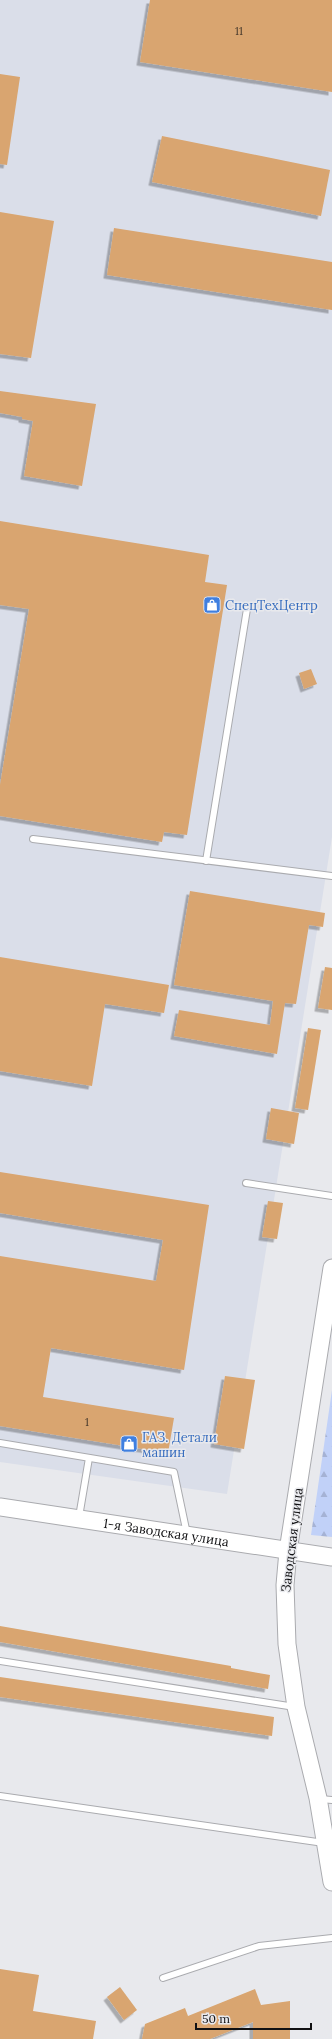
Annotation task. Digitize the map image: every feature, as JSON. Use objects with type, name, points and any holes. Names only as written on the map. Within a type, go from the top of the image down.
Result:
[{"type":"main road","name":"Заводская улица","points":[[332,1268],[288,1550],[285,1585],[287,1644],[296,1707],[325,1799],[325,1843],[332,1882]]},
{"type":"main road","name":"1-я Заводская улица","points":[[0,1507],[332,1557]]},
{"type":"lane","points":[[206,862],[247,609]]},
{"type":"lane","points":[[33,839],[206,862],[332,876]]},
{"type":"lane","points":[[246,1183],[332,1196]]},
{"type":"lane","points":[[0,1444],[174,1472],[187,1535]]},
{"type":"lane","points":[[79,1519],[89,1458]]},
{"type":"lane","points":[[0,1661],[296,1707]]},
{"type":"lane","points":[[0,1796],[325,1843]]},
{"type":"lane","points":[[163,1978],[259,1946],[332,1938]]},
{"type":"shaded area","points":[[0,0],[332,0],[332,837],[227,1494],[0,1462]]},
{"type":"green space","points":[[332,1390],[332,1537],[311,1535]]},
{"type":"building","points":[[150,0],[332,0],[332,92],[140,62]]},
{"type":"building","points":[[0,74],[20,77],[7,165],[0,164]]},
{"type":"building","points":[[162,136],[330,170],[321,216],[152,182]]},
{"type":"building","points":[[0,212],[54,221],[31,358],[0,354]]},
{"type":"building","points":[[114,228],[332,262],[332,310],[107,275]]},
{"type":"building","points":[[0,391],[96,404],[82,486],[24,476],[33,421],[22,419],[22,417],[0,413]]},
{"type":"building","points":[[0,521],[209,555],[205,582],[227,585],[187,835],[164,832],[162,842],[0,816],[0,785],[29,609],[0,605]]},
{"type":"building","points":[[311,669],[317,684],[304,689],[299,673]]},
{"type":"building","points":[[190,891],[325,913],[323,927],[309,925],[296,1004],[285,1003],[277,1054],[174,1036],[179,1010],[270,1025],[273,1001],[174,985]]},
{"type":"building","points":[[0,957],[169,985],[164,1013],[105,1004],[92,1086],[0,1071]]},
{"type":"building","points":[[325,967],[332,968],[332,1010],[318,1008]]},
{"type":"building","points":[[308,1028],[321,1030],[308,1110],[295,1108]]},
{"type":"building","points":[[271,1108],[299,1113],[294,1144],[266,1139]]},
{"type":"building","points":[[0,1172],[209,1205],[184,1370],[51,1348],[43,1397],[174,1418],[168,1453],[0,1426],[0,1256],[156,1281],[163,1240],[0,1213]]},
{"type":"building","points":[[268,1201],[283,1203],[277,1239],[262,1237]]},
{"type":"building","points":[[225,1376],[255,1380],[244,1449],[214,1444]]},
{"type":"building","points":[[0,1626],[231,1666],[231,1668],[270,1675],[268,1689],[0,1642]]},
{"type":"building","points":[[0,1677],[274,1717],[272,1736],[0,1697]]},
{"type":"building","points":[[0,1969],[39,1975],[33,2011],[96,2021],[93,2039],[0,2039]]},
{"type":"building","points":[[120,1987],[137,2010],[124,2020],[107,1997]]},
{"type":"building","points":[[255,1989],[261,2005],[290,2001],[290,2039],[253,2039],[253,2022],[210,2039],[142,2039],[145,2024],[185,2008],[188,2016]]},
{"type":"place","name":"СпецТехЦентр","points":[[212,605]]},
{"type":"place","name":"ГАЗ. Детали машин","points":[[129,1444]]}]
